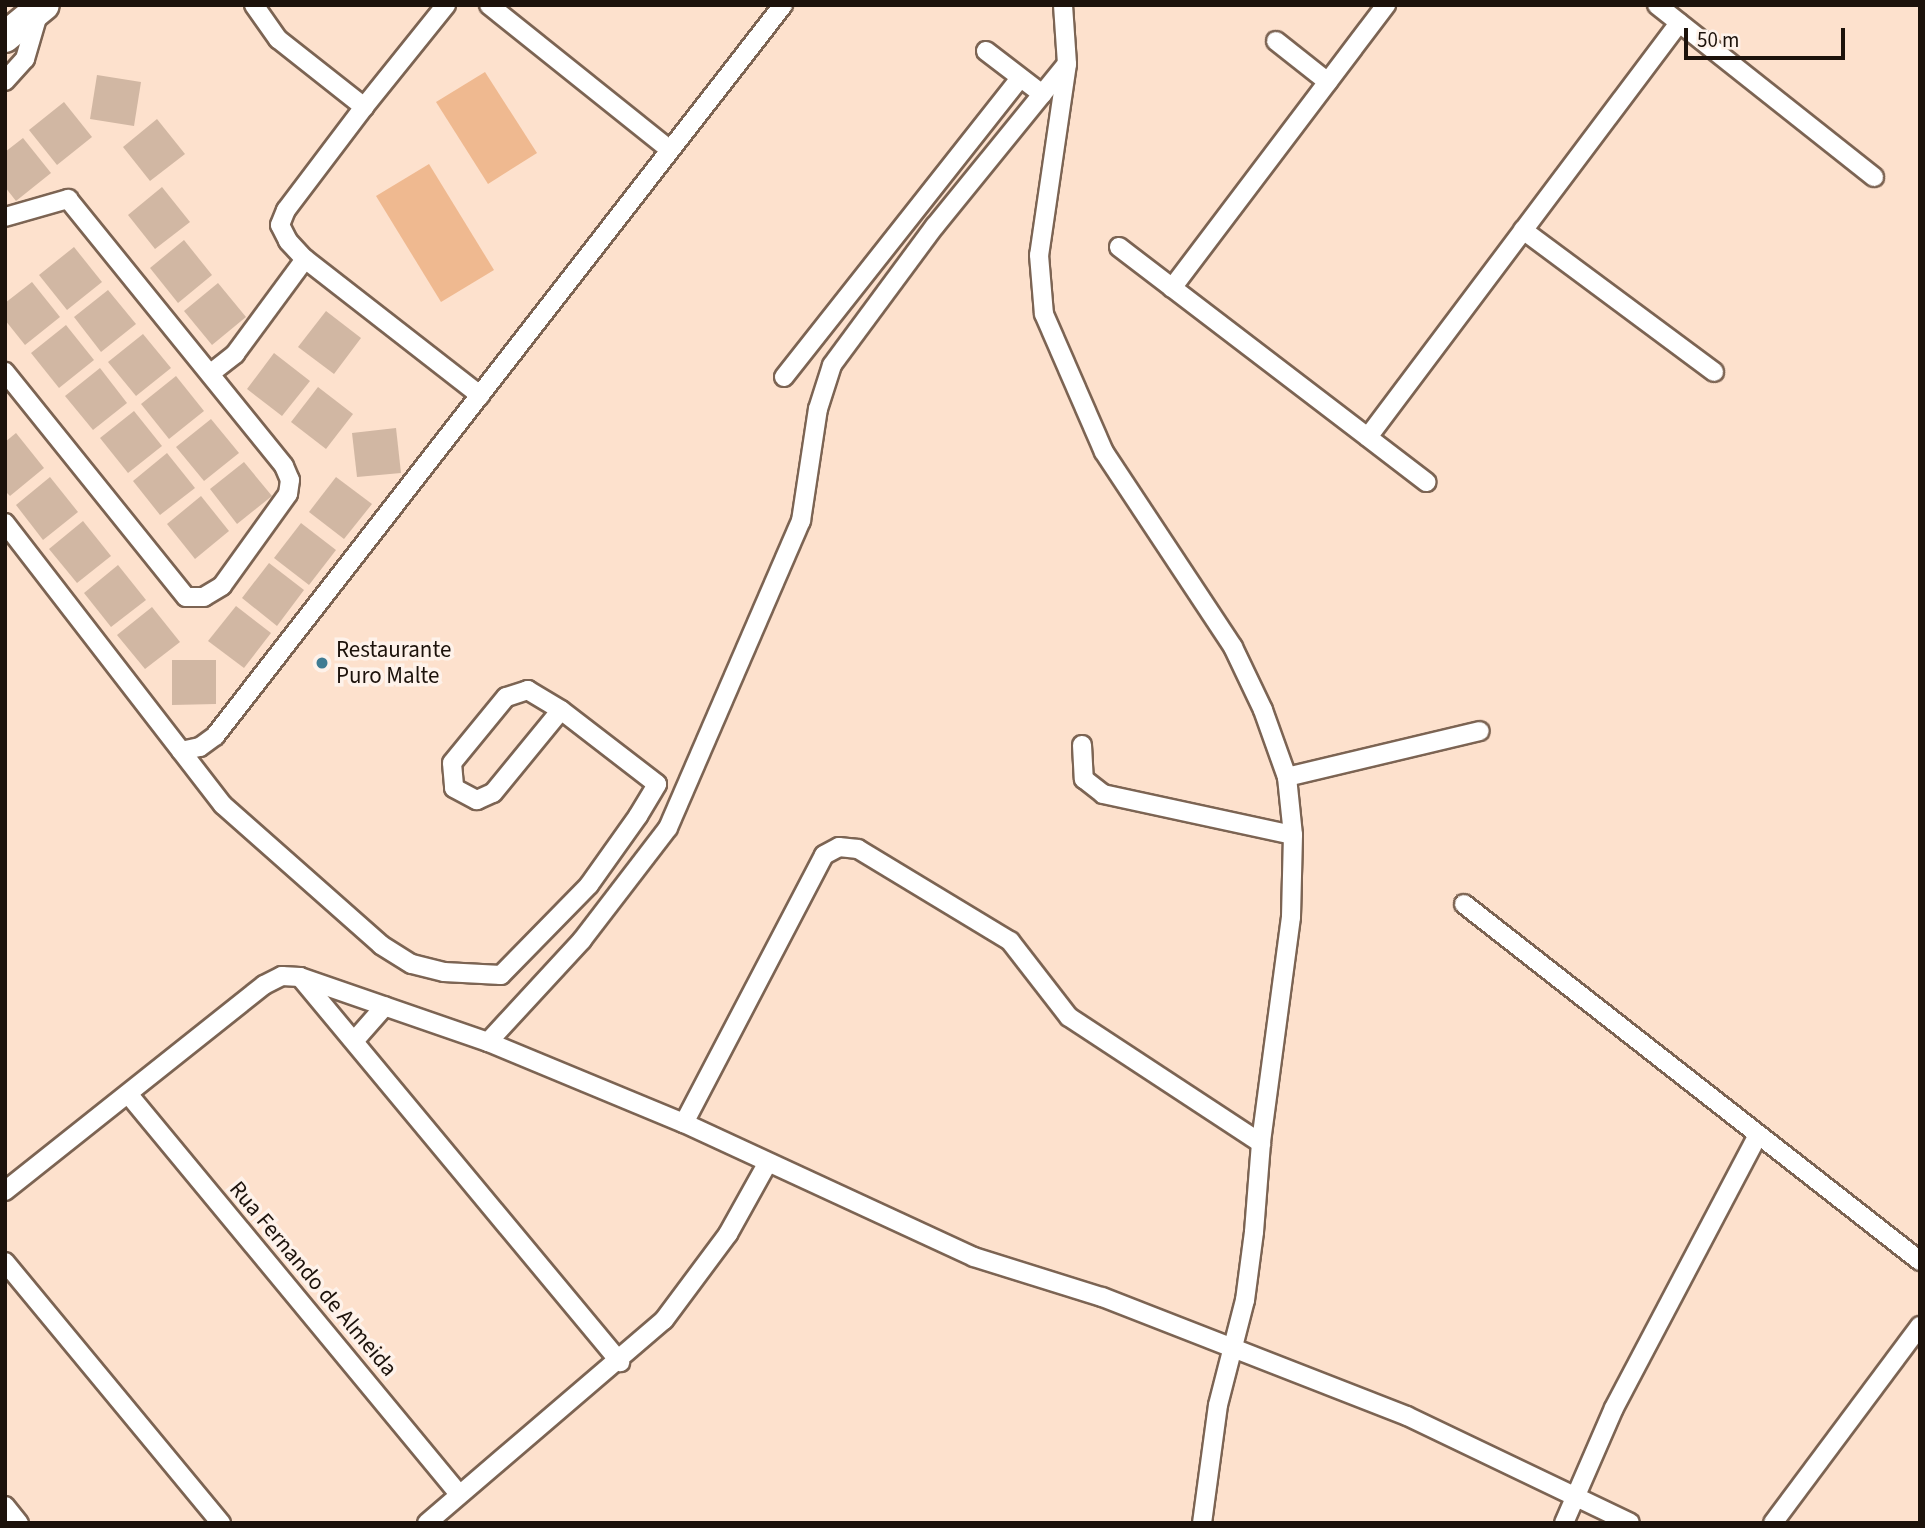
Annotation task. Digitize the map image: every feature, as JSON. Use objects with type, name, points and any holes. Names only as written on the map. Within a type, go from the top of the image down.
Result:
[{"type":"highway","points":[[5,37],[41,7]]},
{"type":"street","points":[[446,5],[363,107],[283,217],[281,225],[288,241],[305,259],[480,395]]},
{"type":"street","points":[[489,5],[508,10],[669,149]]},
{"type":"street","points":[[181,751],[200,747],[215,736],[783,5]]},
{"type":"street","points":[[1063,5],[1067,64],[1039,255],[1044,314],[1104,452],[1233,648],[1263,710],[1287,777],[1293,835],[1291,918],[1261,1143],[1245,1300],[1230,1345],[1206,1471],[1202,1523]]},
{"type":"street","points":[[1172,288],[1386,5]]},
{"type":"street","points":[[1657,5],[1874,177]]},
{"type":"street","points":[[257,6],[278,38],[363,107]]},
{"type":"street","points":[[5,82],[33,43],[41,7]]},
{"type":"street","points":[[1368,437],[1679,23]]},
{"type":"street","points":[[1276,41],[1328,82]]},
{"type":"street","points":[[986,51],[1042,94]]},
{"type":"street","points":[[488,1042],[582,940],[668,828],[801,521],[818,408],[832,365],[935,226],[1067,64]]},
{"type":"street","points":[[784,377],[1020,78]]},
{"type":"street","points":[[5,217],[68,199],[211,373],[290,480],[279,509],[222,586],[204,597],[186,597],[5,372]]},
{"type":"street","points":[[1523,230],[1714,372]]},
{"type":"street","points":[[1119,247],[1426,482]]},
{"type":"street","points":[[211,373],[235,354],[305,259]]},
{"type":"street","points":[[5,523],[223,805],[381,945],[412,964],[457,973],[501,975],[604,867],[657,784],[561,710],[528,690],[506,697],[452,763],[454,788],[477,800],[493,793],[561,710]]},
{"type":"street","points":[[1287,777],[1480,731]]},
{"type":"street","points":[[1082,745],[1084,779],[1103,794],[1293,835]]},
{"type":"street","points":[[684,1123],[824,855],[839,847],[858,849],[1010,941],[1069,1017],[1261,1143]]},
{"type":"street","points":[[1464,904],[1920,1262]]},
{"type":"street","points":[[5,1191],[264,985],[282,976],[300,977],[488,1042],[684,1123],[767,1164],[974,1257],[1230,1345],[1407,1416],[1630,1523]]},
{"type":"street","points":[[300,977],[620,1362]]},
{"type":"street","points":[[355,1040],[385,1006]]},
{"type":"street","name":"Rua Fernando de Almeida","points":[[129,1095],[459,1494]]},
{"type":"street","points":[[1564,1523],[1614,1408],[1758,1136]]},
{"type":"street","points":[[427,1523],[620,1362],[664,1320],[702,1271],[767,1164]]},
{"type":"street","points":[[5,1262],[221,1523]]},
{"type":"street","points":[[1773,1523],[1920,1326]]},
{"type":"street","points":[[5,1506],[19,1523]]},
{"type":"shaded area","points":[[485,72],[537,153],[488,184],[436,102]]},
{"type":"shaded area","points":[[429,164],[494,270],[441,302],[376,196]]},
{"type":"building","points":[[97,75],[141,82],[134,126],[90,119]]},
{"type":"building","points":[[64,102],[92,137],[57,165],[29,130]]},
{"type":"building","points":[[157,119],[185,154],[150,181],[123,147]]},
{"type":"building","points":[[23,138],[51,173],[16,201],[5,187],[5,152]]},
{"type":"building","points":[[162,187],[190,222],[155,249],[128,215]]},
{"type":"building","points":[[184,240],[212,275],[178,303],[150,268]]},
{"type":"building","points":[[74,247],[102,282],[67,310],[39,275]]},
{"type":"building","points":[[32,282],[60,317],[25,345],[5,320],[5,303]]},
{"type":"building","points":[[218,283],[246,317],[212,345],[184,311]]},
{"type":"building","points":[[108,290],[136,324],[101,352],[74,317]]},
{"type":"building","points":[[326,311],[361,338],[334,374],[298,347]]},
{"type":"building","points":[[66,325],[94,360],[59,388],[31,353]]},
{"type":"building","points":[[143,334],[171,368],[136,396],[108,362]]},
{"type":"building","points":[[274,353],[310,381],[282,416],[247,389]]},
{"type":"building","points":[[100,368],[127,403],[93,430],[65,396]]},
{"type":"building","points":[[176,376],[204,411],[169,439],[141,404]]},
{"type":"building","points":[[318,387],[353,414],[326,449],[291,422]]},
{"type":"building","points":[[134,411],[162,446],[128,473],[100,438]]},
{"type":"building","points":[[211,419],[239,453],[204,481],[176,447]]},
{"type":"building","points":[[396,428],[401,473],[357,477],[352,433]]},
{"type":"building","points":[[16,433],[44,468],[10,496],[5,491],[5,442]]},
{"type":"building","points":[[167,453],[195,488],[160,515],[133,481]]},
{"type":"building","points":[[244,462],[272,496],[237,524],[210,489]]},
{"type":"building","points":[[50,477],[78,512],[43,540],[16,505]]},
{"type":"building","points":[[336,477],[372,504],[344,539],[309,512]]},
{"type":"building","points":[[201,496],[229,531],[195,559],[167,524]]},
{"type":"building","points":[[83,521],[111,556],[77,583],[49,549]]},
{"type":"building","points":[[301,523],[336,550],[309,585],[274,558]]},
{"type":"building","points":[[269,563],[304,590],[277,626],[242,598]]},
{"type":"building","points":[[118,565],[146,600],[111,627],[84,593]]},
{"type":"building","points":[[236,606],[271,633],[244,668],[208,641]]},
{"type":"building","points":[[152,607],[180,642],[145,669],[117,635]]},
{"type":"building","points":[[172,660],[216,660],[216,704],[172,705]]},
{"type":"place","name":"Restaurante Puro Malte","points":[[322,663]]}]
